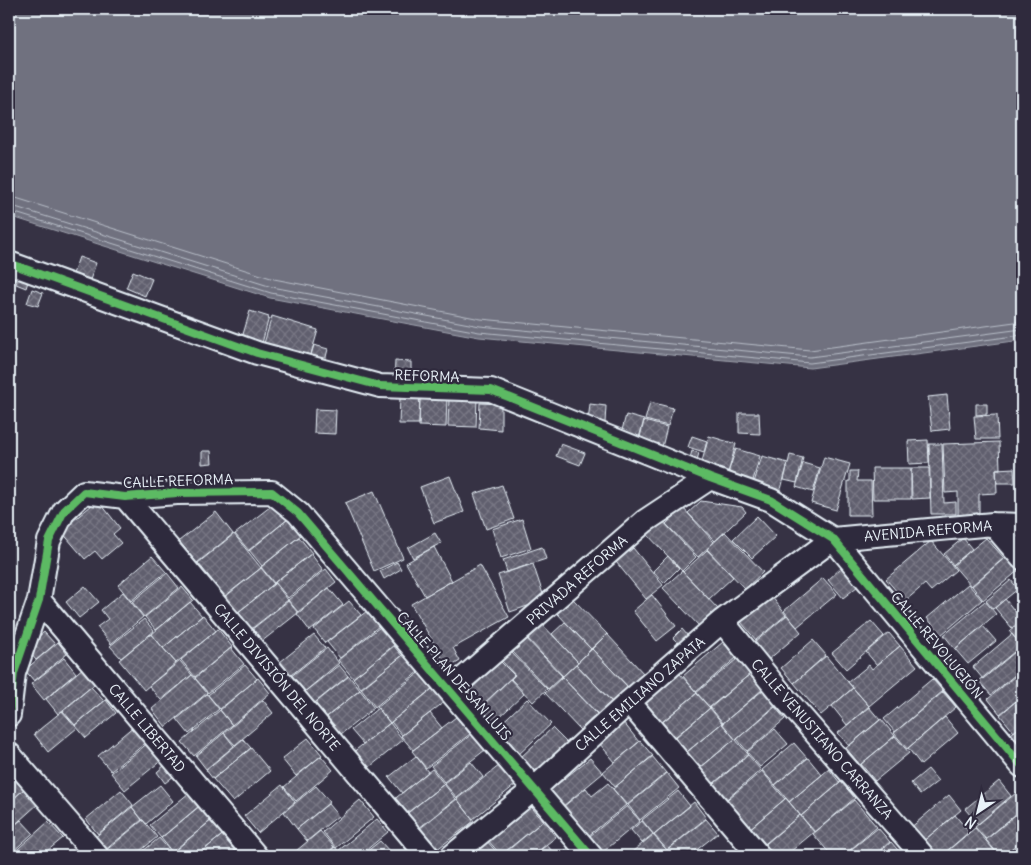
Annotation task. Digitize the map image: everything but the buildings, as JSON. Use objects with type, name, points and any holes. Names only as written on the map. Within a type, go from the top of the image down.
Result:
[{"type":"street","name":"REFORMA","points":[[9,263],[257,354],[380,386],[491,390],[710,478],[771,500],[833,540]]},
{"type":"street","name":"PRIVADA REFORMA","points":[[450,690],[645,521],[710,478]]},
{"type":"street","name":"CALLE REFORMA","points":[[39,600],[49,541],[64,511],[84,492],[125,497],[177,493],[272,492],[298,513]]},
{"type":"street","name":"CALLE DIVISIÓN DEL NORTE","points":[[125,497],[428,856]]},
{"type":"street","name":"CALLE PLAN DE SAN LUIS","points":[[298,513],[591,856]]},
{"type":"street","name":"AVENIDA REFORMA","points":[[833,540],[993,524],[1022,524]]},
{"type":"street","points":[[993,524],[1022,558]]},
{"type":"street","name":"CALLE EMILIANO ZAPATA","points":[[452,856],[534,789],[629,702],[722,621],[833,540]]},
{"type":"street","name":"CALLE REVOLUCIÓN","points":[[833,540],[1022,766]]},
{"type":"street","points":[[9,715],[14,673],[39,600]]},
{"type":"street","name":"CALLE LIBERTAD","points":[[39,600],[256,856]]},
{"type":"street","name":"CALLE VENUSTIANO CARRANZA","points":[[722,621],[783,696],[923,856]]},
{"type":"street","points":[[629,702],[759,856]]},
{"type":"street","points":[[9,754],[97,856]]},
{"type":"water","points":[[9,9],[1022,9],[1022,340],[810,368],[479,337],[270,298],[9,216]]},
{"type":"cycle path","points":[[9,263],[257,353],[380,386],[491,390],[710,478],[771,500],[833,539],[1022,766]]},
{"type":"cycle path","points":[[9,715],[14,673],[39,600],[49,541],[64,511],[84,492],[125,497],[177,493],[272,492],[298,513],[591,856]]}]
